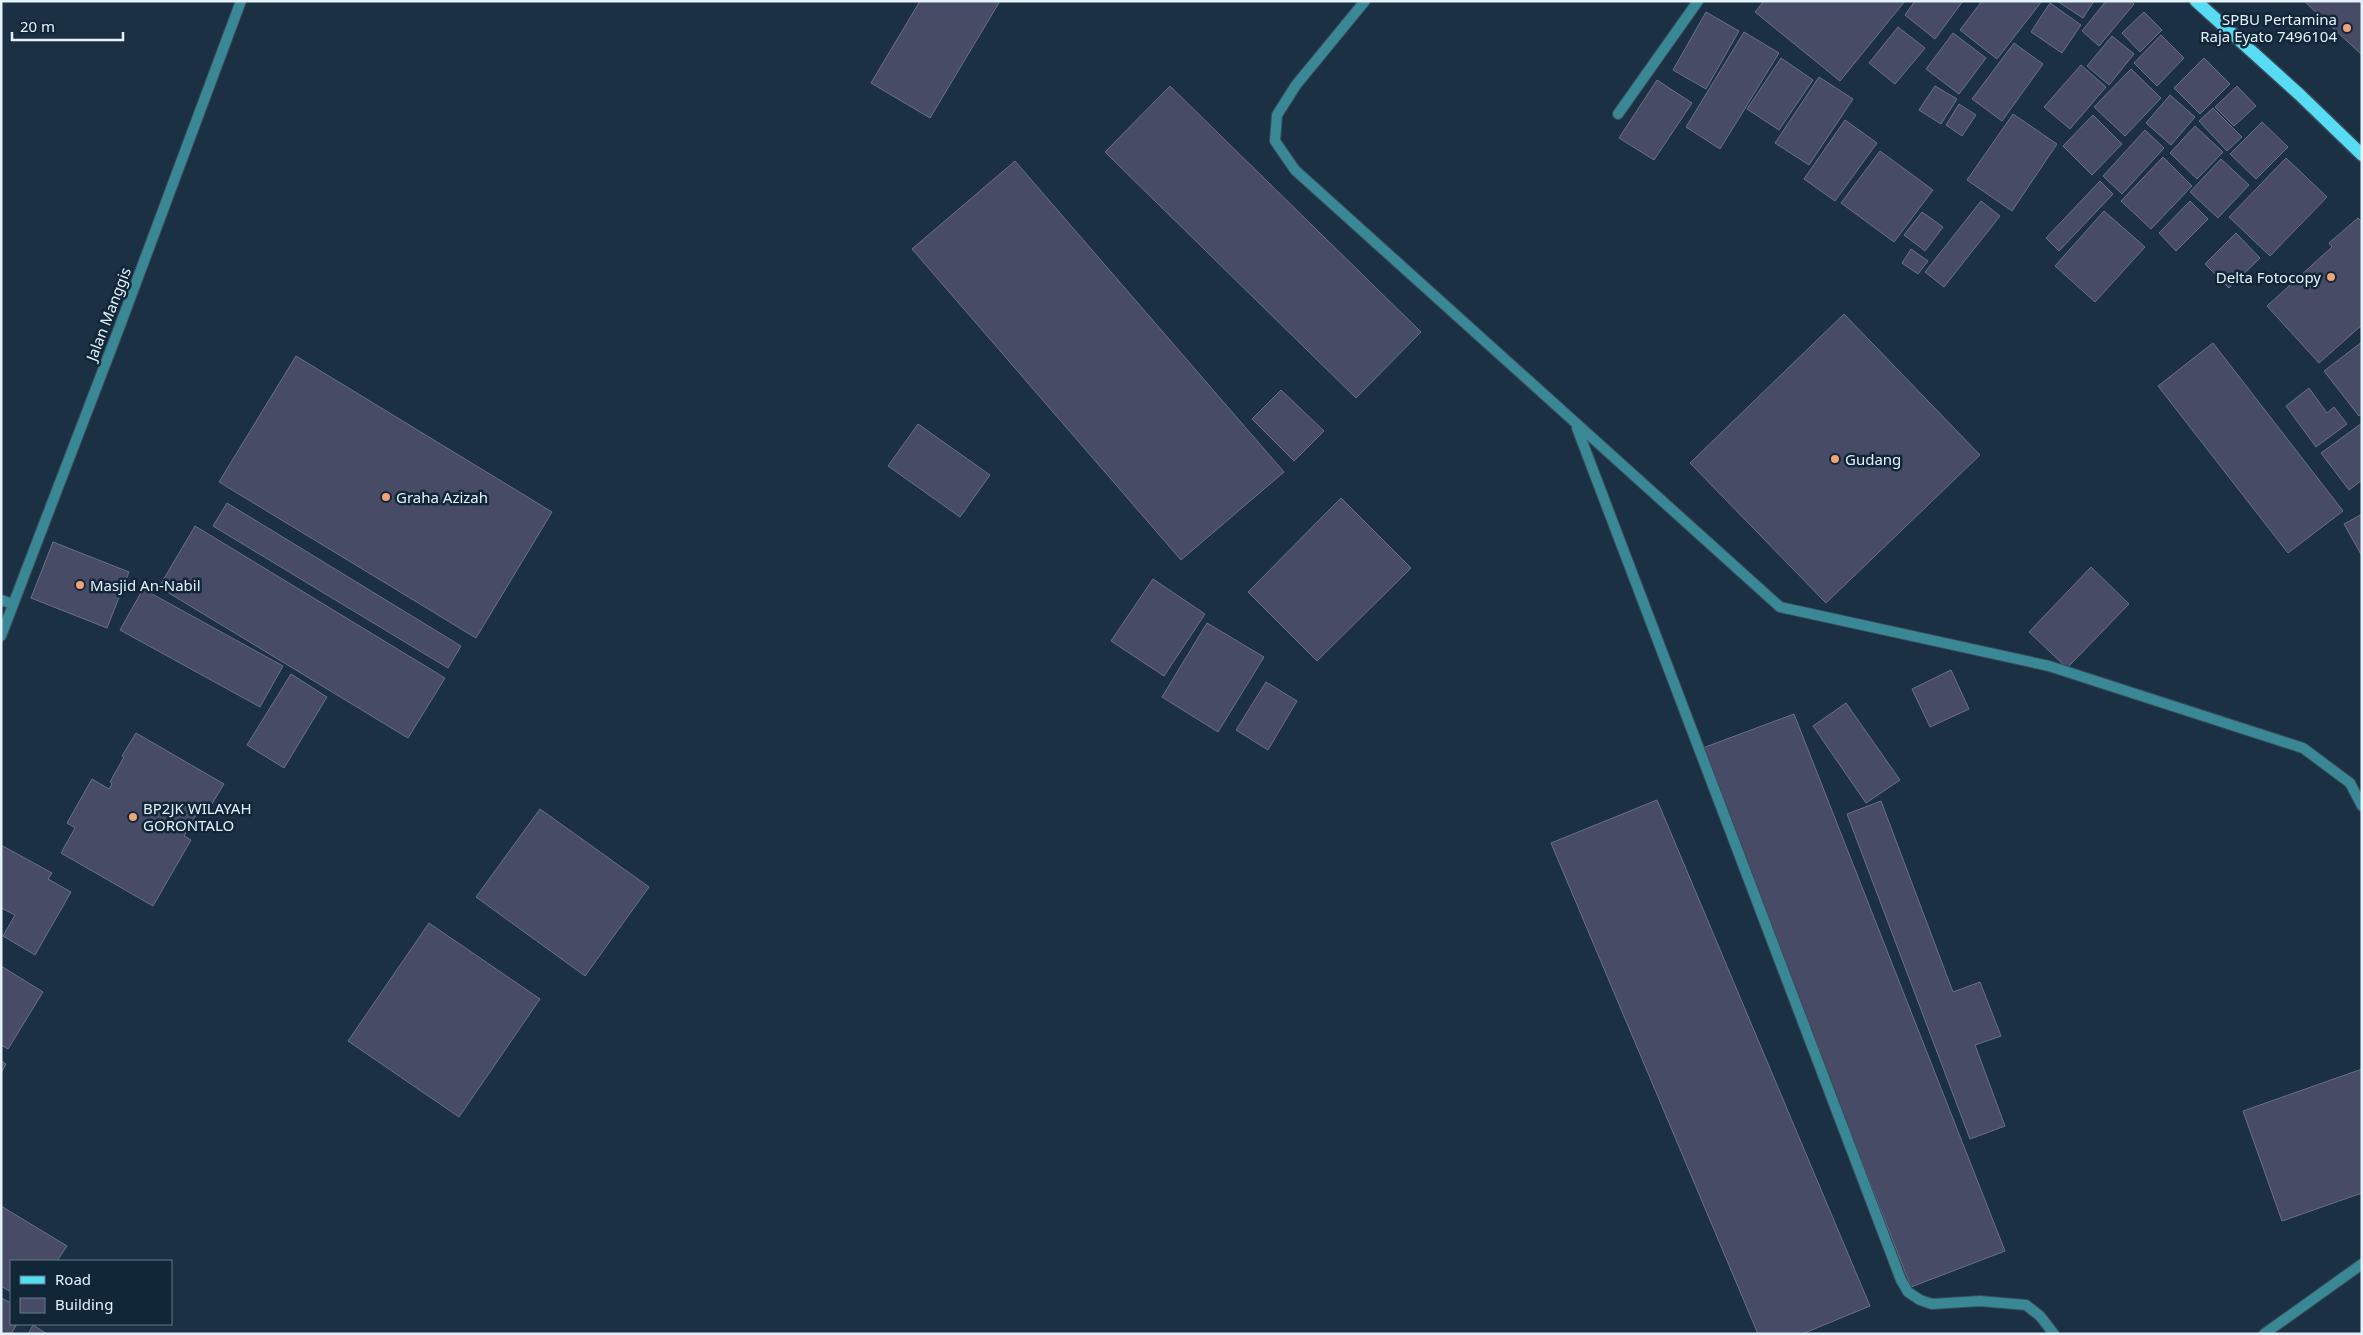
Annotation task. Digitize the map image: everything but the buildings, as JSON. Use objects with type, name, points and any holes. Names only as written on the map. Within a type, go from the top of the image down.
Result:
[{"type":"main road","points":[[2196,1],[2300,95],[2362,155]]},
{"type":"street","name":"Jalan Manggis","points":[[1,636],[118,331],[241,1]]},
{"type":"street","points":[[1365,1],[1296,85],[1277,115],[1275,141],[1295,170],[1780,607],[2049,666],[2303,748],[2350,782],[2362,806]]},
{"type":"street","points":[[1618,114],[1698,1]]},
{"type":"street","points":[[1576,424],[1900,1280],[1908,1292],[1920,1300],[1932,1304],[1980,1301],[2026,1305],[2040,1316],[2054,1334]]},
{"type":"street","points":[[1,600],[13,604]]},
{"type":"street","points":[[2264,1334],[2362,1264]]},
{"type":"place","name":"SPBU Pertamina Raja Eyato 7496104","points":[[2347,28]]},
{"type":"place","name":"Delta Fotocopy","points":[[2331,277]]},
{"type":"place","name":"Gudang","points":[[1835,459]]},
{"type":"place","name":"Graha Azizah","points":[[386,497]]},
{"type":"place","name":"Masjid An-Nabil","points":[[80,585]]},
{"type":"place","name":"BP2JK WILAYAH GORONTALO","points":[[133,817]]}]
